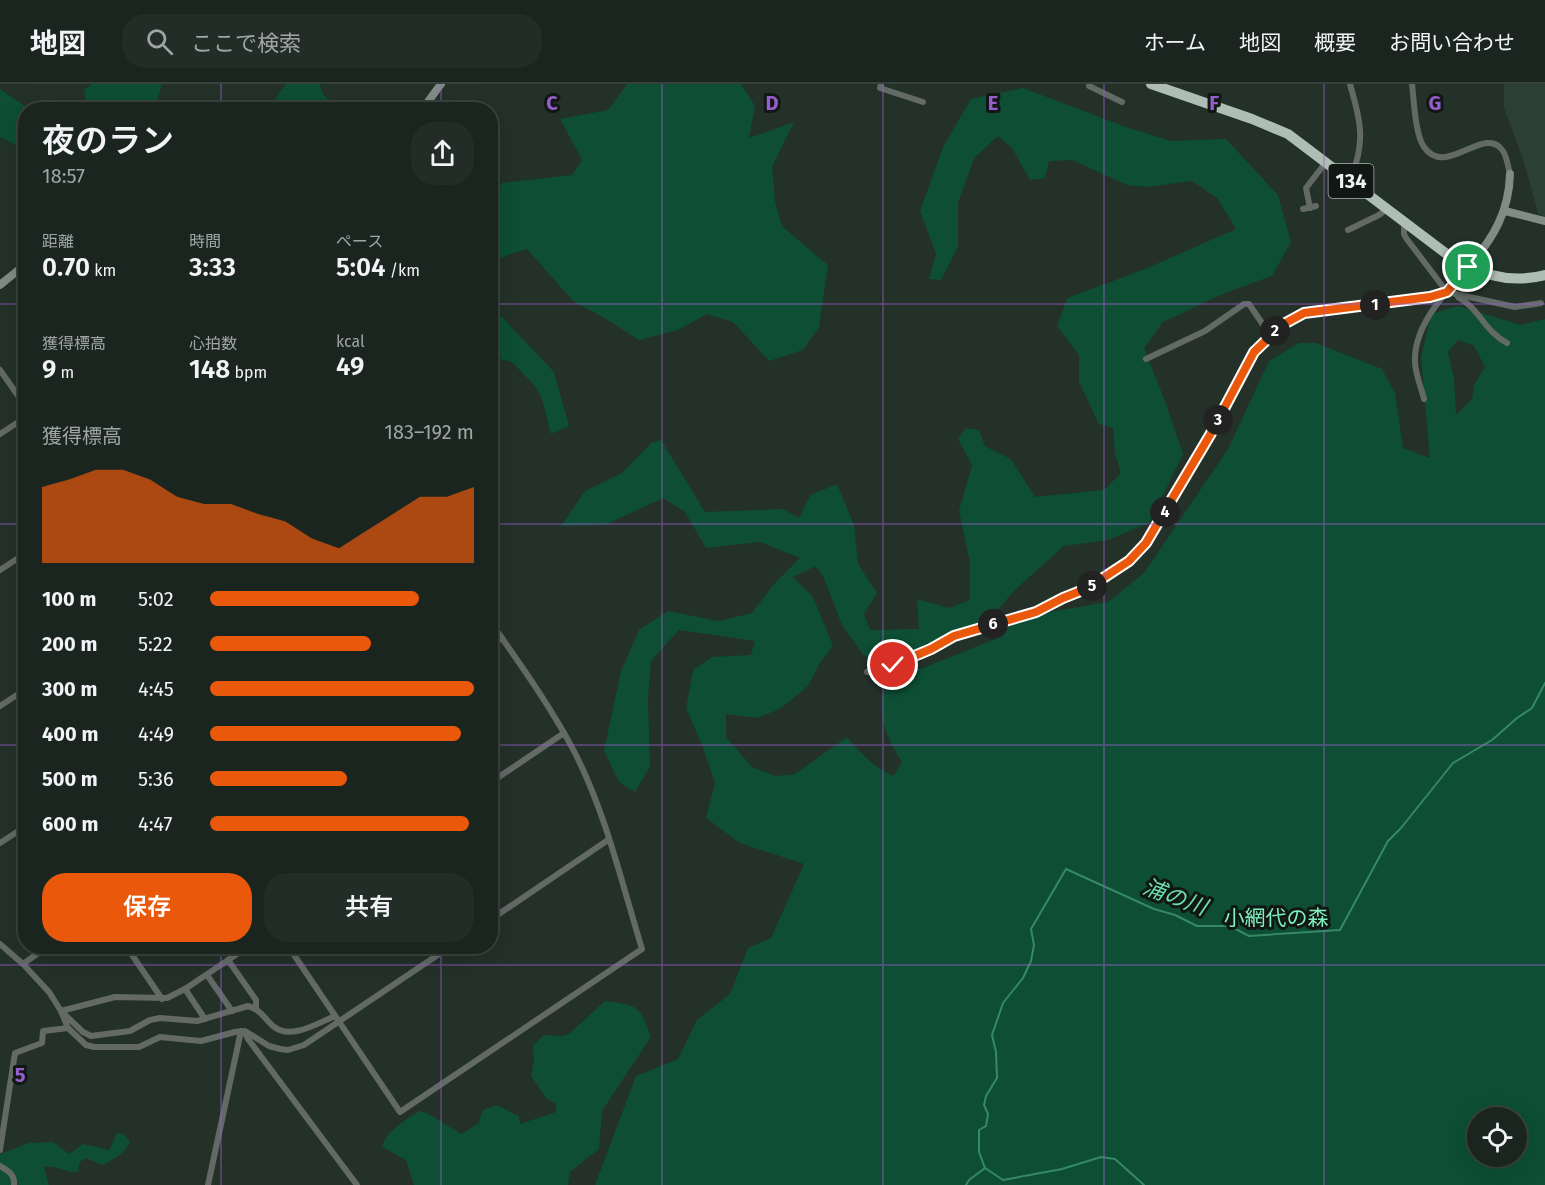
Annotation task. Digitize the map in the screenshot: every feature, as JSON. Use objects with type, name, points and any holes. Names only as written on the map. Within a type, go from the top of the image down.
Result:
[{"type":"highway","name":"134","points":[[1151,84],[1270,126],[1302,143],[1404,222],[1479,273],[1503,278],[1526,279],[1545,275]]},
{"type":"street","points":[[428,102],[441,84]]},
{"type":"street","points":[[881,84],[880,88],[923,102]]},
{"type":"street","points":[[1090,84],[1089,86],[1122,102]]},
{"type":"street","points":[[1350,84],[1361,132],[1360,152],[1350,181]]},
{"type":"street","points":[[1412,84],[1421,140],[1425,149],[1435,157],[1443,158],[1487,143],[1497,145],[1504,152],[1510,174],[1505,211],[1496,232],[1424,325],[1416,349],[1417,381],[1424,399]]},
{"type":"street","points":[[1310,208],[1306,188],[1326,162]]},
{"type":"street","points":[[1348,230],[1379,216],[1387,209]]},
{"type":"street","points":[[1505,211],[1545,221]]},
{"type":"street","points":[[1404,222],[1406,238],[1449,293],[1474,309],[1495,337],[1507,343]]},
{"type":"street","points":[[0,285],[18,270]]},
{"type":"street","points":[[867,672],[884,670],[954,636],[1036,612],[1094,585],[1129,561],[1146,543],[1206,443],[1249,359],[1282,325],[1304,313],[1449,293],[1515,307],[1541,303]]},
{"type":"street","points":[[1146,358],[1205,331],[1244,304],[1249,304],[1270,335]]},
{"type":"street","points":[[0,369],[18,395]]},
{"type":"street","points":[[0,434],[18,422]]},
{"type":"street","points":[[0,570],[18,558]]},
{"type":"street","points":[[293,954],[400,1112],[642,949],[608,840],[584,773],[564,733],[498,632]]},
{"type":"street","points":[[498,641],[502,638]]},
{"type":"street","points":[[0,706],[18,694]]},
{"type":"street","points":[[498,778],[564,733]]},
{"type":"street","points":[[0,834],[2,842],[18,831]]},
{"type":"street","points":[[498,915],[608,840]]},
{"type":"street","points":[[0,944],[23,964],[49,992],[68,1028],[86,1045],[104,1048],[139,1047],[160,1037],[201,1041],[243,1031],[269,1046],[288,1050],[304,1046],[337,1019],[439,954]]},
{"type":"street","points":[[23,964],[37,954]]},
{"type":"street","points":[[131,954],[162,999]]},
{"type":"street","points":[[61,1011],[115,997],[168,998],[237,954]]},
{"type":"street","points":[[228,960],[256,1000],[256,1008]]},
{"type":"street","points":[[207,975],[232,1011]]},
{"type":"street","points":[[185,989],[206,1019]]},
{"type":"street","points":[[61,1011],[83,1032],[91,1036],[130,1031],[160,1018],[197,1021],[248,1006],[256,1008],[275,1028],[283,1032],[294,1032],[337,1019]]},
{"type":"street","points":[[0,1150],[15,1053],[42,1043],[43,1031],[68,1028]]},
{"type":"street","points":[[208,1185],[243,1031]]},
{"type":"street","points":[[243,1031],[357,1185]]},
{"type":"street","points":[[0,1166],[12,1174],[14,1185]]},
{"type":"shaded area","points":[[1504,84],[1545,84],[1545,217],[1538,213],[1523,159],[1504,108]]},
{"type":"green space","points":[[92,84],[162,84],[157,102],[86,102],[84,90]]},
{"type":"green space","points":[[286,84],[320,84],[322,93],[331,102],[273,102]]},
{"type":"green space","points":[[627,84],[741,84],[755,106],[749,138],[794,122],[772,167],[775,201],[782,226],[828,265],[819,327],[803,350],[769,361],[733,322],[707,314],[678,330],[639,340],[573,301],[527,249],[498,260],[498,191],[502,183],[572,175],[582,160],[560,119],[608,110]]},
{"type":"green space","name":"小網代の森","points":[[1023,88],[1126,127],[1171,141],[1226,139],[1278,195],[1291,242],[1272,276],[1225,293],[1163,322],[1144,348],[1183,454],[1150,522],[1108,540],[1064,546],[1016,589],[990,618],[889,663],[864,656],[842,625],[823,576],[816,566],[793,577],[813,597],[833,646],[820,663],[808,686],[780,709],[757,718],[726,714],[726,737],[752,767],[776,776],[795,774],[847,737],[868,759],[893,776],[902,762],[890,741],[883,721],[882,700],[887,676],[923,668],[995,639],[1003,627],[1055,611],[1108,602],[1144,573],[1228,449],[1269,361],[1299,343],[1316,343],[1382,369],[1395,393],[1403,448],[1430,458],[1421,357],[1431,314],[1458,306],[1521,325],[1545,319],[1545,1185],[595,1185],[636,1076],[678,1059],[697,1020],[730,994],[748,948],[771,938],[804,864],[740,843],[706,818],[715,783],[686,708],[693,670],[712,657],[751,655],[755,641],[679,630],[651,661],[648,698],[650,766],[635,792],[619,782],[604,751],[621,671],[639,630],[668,611],[718,621],[752,613],[774,584],[800,558],[760,542],[706,548],[685,512],[663,498],[605,525],[561,526],[585,491],[622,473],[651,443],[661,440],[705,512],[783,509],[799,518],[810,495],[837,484],[854,525],[858,564],[877,593],[864,614],[870,630],[919,629],[917,599],[949,608],[970,600],[970,562],[959,511],[972,465],[958,439],[966,428],[979,430],[985,446],[1011,459],[1035,497],[1104,490],[1121,473],[1115,454],[1113,428],[1099,424],[1079,382],[1079,355],[1057,326],[1067,298],[1145,269],[1236,229],[1217,198],[1192,181],[1146,187],[1127,185],[1072,160],[1049,161],[1045,178],[1030,180],[1012,148],[998,136],[974,158],[958,203],[958,247],[941,280],[929,279],[936,254],[920,211],[943,147],[971,99]],"holes":[[[1458,340],[1474,346],[1485,367],[1474,385],[1472,399],[1456,415],[1454,379],[1448,352]]]},
{"type":"green space","points":[[0,89],[19,102],[18,146],[0,137]]},
{"type":"green space","points":[[501,316],[554,372],[569,426],[551,434],[542,399],[535,386],[512,362],[498,358],[498,318]]},
{"type":"green space","points":[[605,1001],[636,1008],[644,1018],[651,1037],[602,1111],[599,1149],[570,1172],[568,1185],[414,1185],[406,1160],[382,1147],[392,1131],[419,1111],[427,1113],[461,1134],[479,1123],[482,1111],[494,1106],[519,1116],[520,1124],[556,1112],[556,1103],[547,1099],[531,1076],[534,1060],[533,1045],[544,1035],[564,1036],[570,1033]]},
{"type":"green space","points":[[117,1133],[123,1134],[130,1141],[122,1152],[103,1165],[85,1158],[80,1162],[78,1172],[44,1167],[49,1185],[0,1185],[0,1154],[29,1143],[53,1142],[69,1154],[83,1144],[109,1150]]},
{"type":"waterway","name":"浦の川","points":[[966,1185],[985,1168],[979,1152],[979,1130],[986,1126],[988,1114],[984,1105],[986,1096],[997,1078],[996,1052],[992,1035],[1003,1003],[1023,978],[1031,961],[1034,945],[1031,929],[1066,869],[1197,926],[1230,926],[1249,936],[1340,930],[1388,841],[1453,763],[1492,740],[1532,708],[1545,683]]},
{"type":"waterway","points":[[985,1168],[1003,1180],[1062,1169],[1101,1157],[1115,1159],[1144,1185]]},
{"type":"route","points":[[893,665],[931,649],[954,636],[1036,612],[1099,582],[1129,561],[1146,543],[1210,435],[1249,359],[1265,339],[1282,325],[1304,313],[1430,297],[1447,292],[1468,267]]}]
